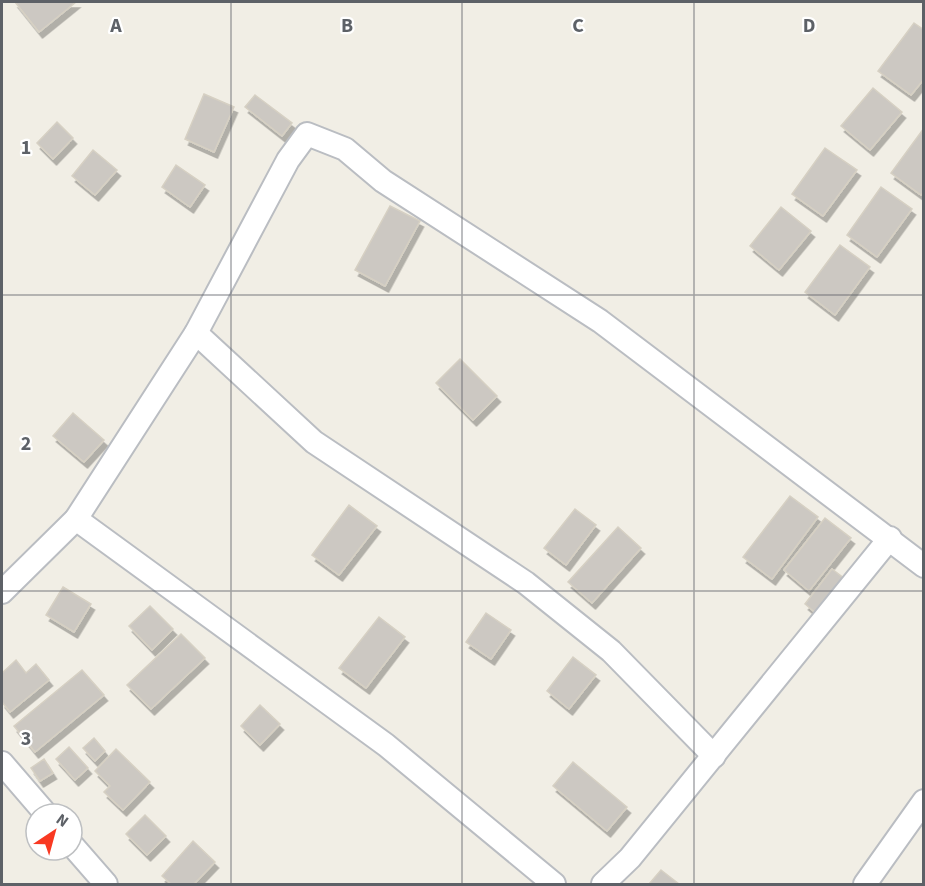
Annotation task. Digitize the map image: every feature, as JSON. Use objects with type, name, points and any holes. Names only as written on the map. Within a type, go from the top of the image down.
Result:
[{"type":"street","points":[[2,592],[76,519],[196,333],[288,160],[307,134],[345,149],[383,181],[600,321],[890,538],[924,566]]},
{"type":"street","points":[[196,333],[315,442],[526,583],[611,651],[714,756]]},
{"type":"street","points":[[76,519],[386,746],[554,885]]},
{"type":"street","points":[[603,885],[630,858],[890,538]]},
{"type":"street","points":[[2,763],[36,802]]},
{"type":"street","points":[[865,885],[917,825],[924,801]]},
{"type":"street","points":[[84,859],[106,885]]},
{"type":"building","points":[[15,2],[76,2],[39,32]]},
{"type":"building","points":[[914,23],[924,30],[924,79],[911,95],[878,71]]},
{"type":"building","points":[[873,88],[902,112],[870,150],[841,126]]},
{"type":"building","points":[[204,94],[234,107],[214,152],[185,139]]},
{"type":"building","points":[[255,95],[292,123],[282,136],[245,107]]},
{"type":"building","points":[[57,122],[73,138],[53,159],[37,143]]},
{"type":"building","points":[[924,128],[924,192],[921,195],[891,173]]},
{"type":"building","points":[[825,148],[857,170],[823,216],[792,194]]},
{"type":"building","points":[[93,150],[117,170],[95,195],[72,176]]},
{"type":"building","points":[[176,165],[205,185],[190,207],[162,187]]},
{"type":"building","points":[[881,187],[912,209],[877,257],[847,235]]},
{"type":"building","points":[[390,206],[420,221],[385,286],[355,270]]},
{"type":"building","points":[[781,207],[811,231],[779,270],[750,246]]},
{"type":"building","points":[[840,245],[870,267],[835,315],[805,292]]},
{"type":"building","points":[[460,359],[497,396],[473,420],[436,383]]},
{"type":"building","points":[[73,413],[104,440],[84,462],[53,436]]},
{"type":"building","points":[[790,496],[818,517],[772,579],[743,557]]},
{"type":"building","points":[[349,505],[377,526],[339,575],[312,555]]},
{"type":"building","points":[[575,509],[596,525],[566,565],[544,548]]},
{"type":"building","points":[[825,518],[851,538],[809,591],[784,570]]},
{"type":"building","points":[[618,527],[641,548],[592,603],[568,582]]},
{"type":"building","points":[[832,569],[845,579],[817,614],[805,604]]},
{"type":"building","points":[[63,587],[91,604],[74,632],[46,615]]},
{"type":"building","points":[[150,606],[173,629],[152,650],[129,626]]},
{"type":"building","points":[[486,613],[511,630],[491,659],[466,642]]},
{"type":"building","points":[[379,617],[405,637],[366,688],[339,668]]},
{"type":"building","points":[[181,634],[205,658],[151,709],[127,685]]},
{"type":"building","points":[[573,657],[596,675],[569,709],[547,691]]},
{"type":"building","points":[[16,660],[26,673],[36,664],[49,680],[10,712],[2,702],[2,673]]},
{"type":"building","points":[[82,670],[104,695],[35,752],[14,726]]},
{"type":"building","points":[[260,705],[280,724],[260,745],[241,726]]},
{"type":"building","points":[[94,738],[105,751],[95,761],[83,748]]},
{"type":"building","points":[[69,747],[88,768],[75,780],[56,759]]},
{"type":"building","points":[[116,749],[150,782],[123,810],[104,792],[110,786],[95,771]]},
{"type":"building","points":[[44,759],[53,773],[40,781],[31,768]]},
{"type":"building","points":[[573,762],[627,807],[607,831],[553,786]]},
{"type":"building","points":[[145,815],[166,836],[147,855],[126,834]]},
{"type":"building","points":[[193,841],[215,862],[194,884],[171,884],[162,876]]},
{"type":"building","points":[[661,870],[679,884],[649,884]]}]
